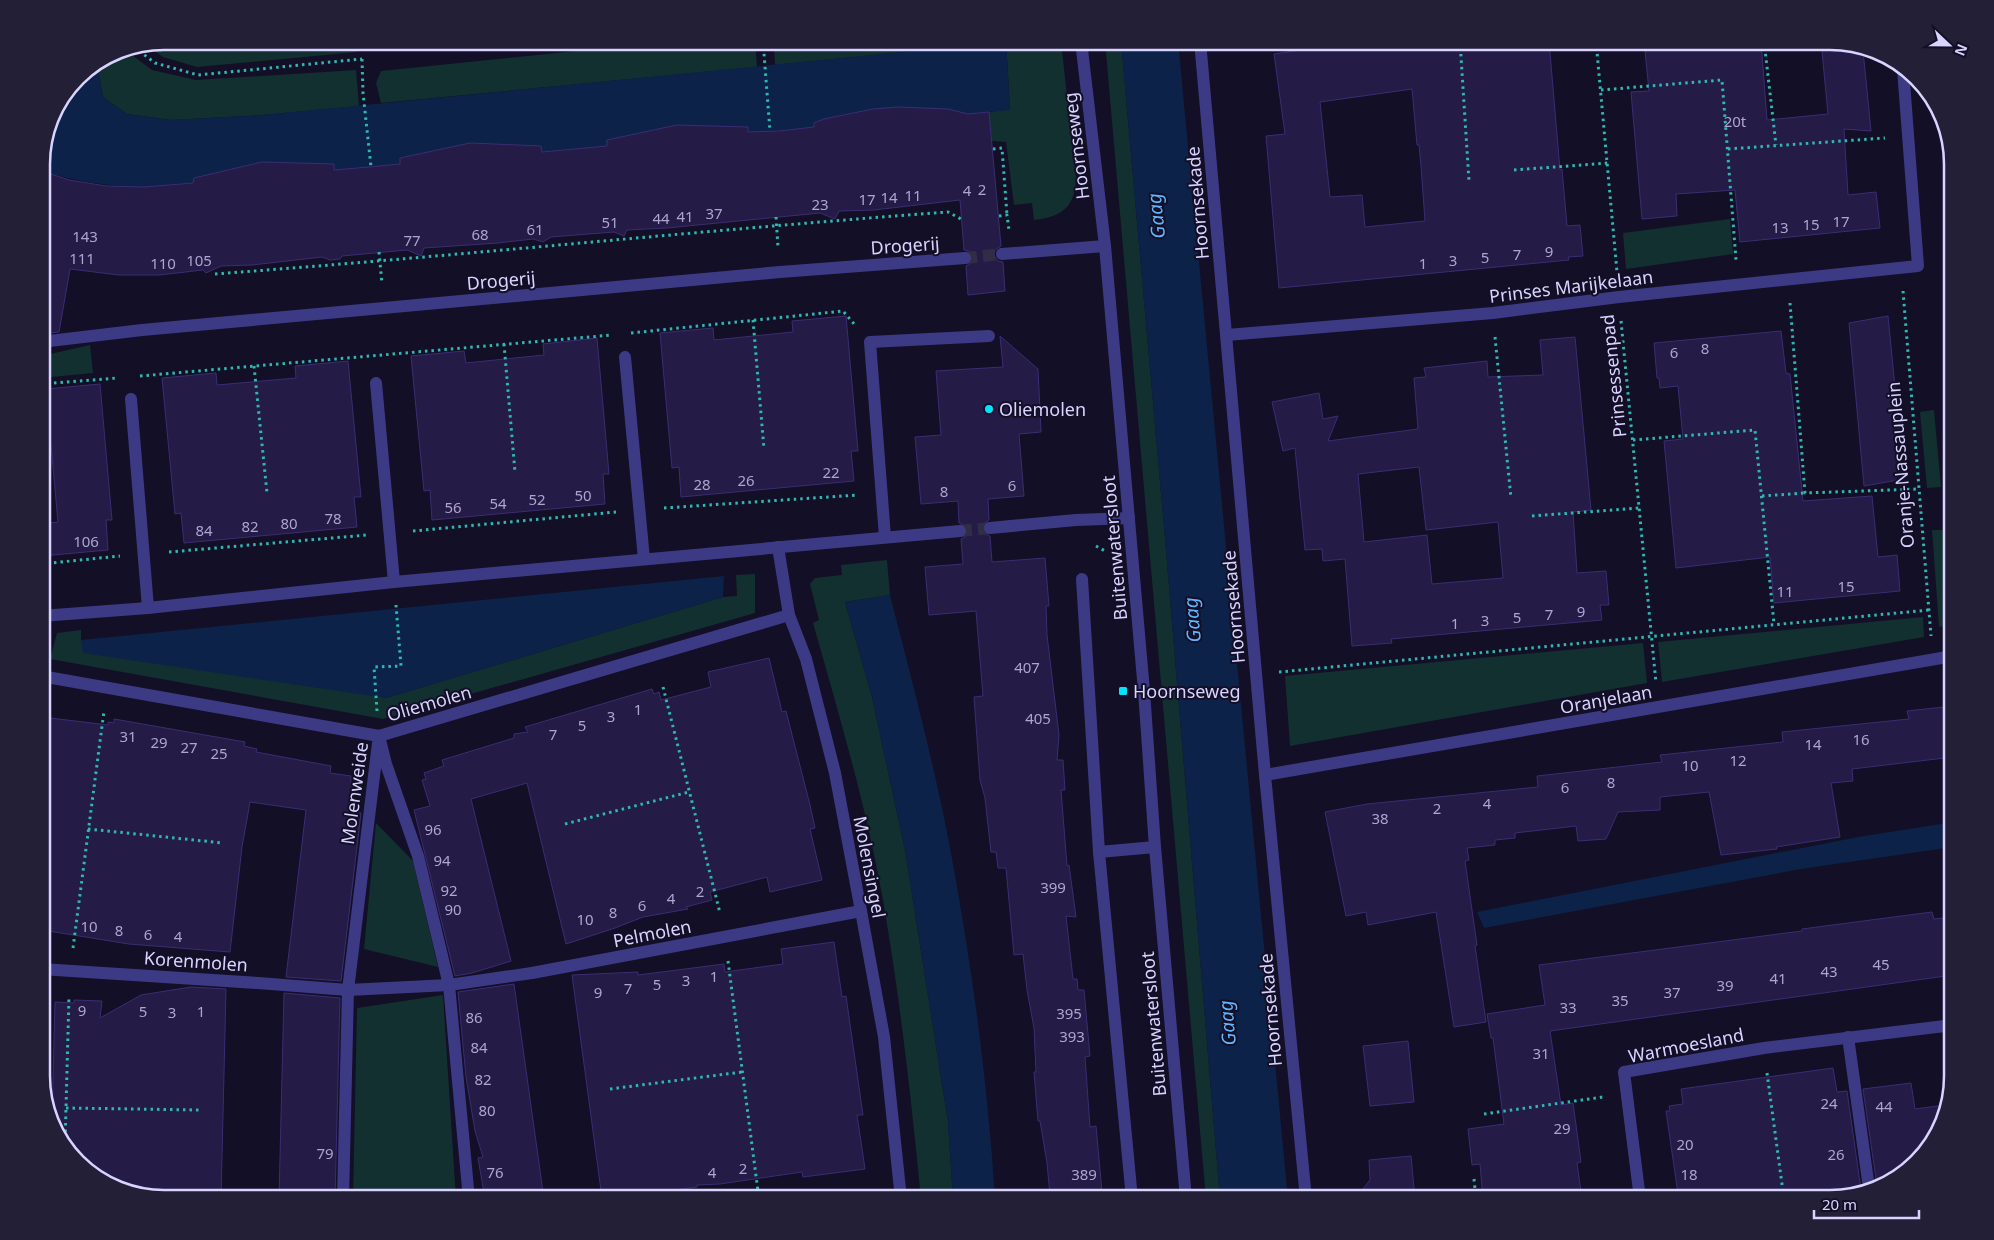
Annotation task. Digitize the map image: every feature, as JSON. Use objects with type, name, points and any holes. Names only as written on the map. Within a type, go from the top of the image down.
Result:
[{"type":"street","name":"Hoornseweg","points":[[1082,50],[1105,246]]},
{"type":"street","name":"Hoornsekade","points":[[1201,50],[1265,775],[1305,1190]]},
{"type":"street","points":[[1904,77],[1908,136]]},
{"type":"street","name":"Prinses Marijkelaan","points":[[1227,335],[1493,314],[1619,297],[1918,266],[1908,136]]},
{"type":"street","points":[[1002,254],[1105,246]]},
{"type":"street","name":"Buitenwatersloot","points":[[1105,246],[1185,1190]]},
{"type":"street","name":"Drogerij","points":[[50,341],[142,330],[780,272],[965,258]]},
{"type":"street","points":[[885,537],[870,342],[989,336]]},
{"type":"street","points":[[625,357],[644,559]]},
{"type":"street","points":[[376,383],[394,582]]},
{"type":"street","points":[[130,399],[148,608]]},
{"type":"street","points":[[990,528],[1076,520],[1129,518]]},
{"type":"street","points":[[50,615],[148,608],[394,582],[960,531]]},
{"type":"street","name":"Molensingel","points":[[778,547],[789,615],[806,658],[835,773],[861,911],[884,1037],[896,1190]]},
{"type":"street","name":"Buitenwatersloot","points":[[1082,579],[1100,852],[1131,1190]]},
{"type":"street","name":"Oliemolen","points":[[50,677],[379,736],[789,615]]},
{"type":"street","name":"Oranjelaan","points":[[1265,775],[1944,657]]},
{"type":"street","name":"Molenweide","points":[[379,736],[386,764],[418,856],[449,985],[468,1190]]},
{"type":"street","name":"Molenweide","points":[[343,1190],[348,990],[370,794],[379,736]]},
{"type":"street","points":[[1100,852],[1155,847]]},
{"type":"street","name":"Pelmolen","points":[[449,985],[532,973],[861,911]]},
{"type":"street","name":"Korenmolen","points":[[50,969],[348,990]]},
{"type":"street","points":[[348,990],[449,985]]},
{"type":"street","name":"Warmoesland","points":[[1639,1190],[1624,1072],[1764,1048],[1944,1025]]},
{"type":"street","points":[[1848,1037],[1868,1183]]},
{"type":"path","points":[[141,52],[155,63],[198,75],[362,59],[372,50]]},
{"type":"path","points":[[764,50],[770,131]]},
{"type":"path","points":[[1461,50],[1469,181]]},
{"type":"path","name":"Prinsessenpad","points":[[1597,50],[1658,708]]},
{"type":"path","points":[[1765,50],[1776,145]]},
{"type":"path","points":[[362,59],[363,93],[371,167]]},
{"type":"path","points":[[1601,90],[1722,80],[1736,260]]},
{"type":"path","points":[[1728,149],[1908,136]]},
{"type":"path","points":[[993,149],[1002,148],[1007,215]]},
{"type":"path","points":[[1514,170],[1608,163]]},
{"type":"path","points":[[214,274],[380,262],[777,225],[948,212],[961,218]]},
{"type":"path","points":[[776,218],[780,272]]},
{"type":"path","points":[[379,252],[385,308]]},
{"type":"path","name":"Oranje-Nassauplein","points":[[1901,268],[1933,659]]},
{"type":"path","points":[[1790,303],[1805,493]]},
{"type":"path","points":[[657,330],[843,311]]},
{"type":"path","points":[[1493,314],[1511,498]]},
{"type":"path","points":[[753,320],[764,449]]},
{"type":"path","points":[[162,374],[598,336]]},
{"type":"path","points":[[504,344],[516,472]]},
{"type":"path","points":[[254,366],[267,493]]},
{"type":"path","points":[[50,383],[100,379]]},
{"type":"path","points":[[1633,440],[1755,430],[1774,624]]},
{"type":"path","points":[[1762,496],[1919,489]]},
{"type":"path","points":[[50,563],[639,510],[881,494]]},
{"type":"path","points":[[1532,516],[1639,508]]},
{"type":"path","points":[[378,717],[374,667],[401,666],[396,604]]},
{"type":"path","points":[[1256,675],[1651,635],[1929,610]]},
{"type":"path","points":[[66,1133],[70,970],[104,710]]},
{"type":"path","points":[[565,824],[689,792]]},
{"type":"path","points":[[88,829],[223,843]]},
{"type":"path","points":[[1764,1048],[1783,1190]]},
{"type":"path","points":[[610,1089],[742,1072]]},
{"type":"path","points":[[1484,1114],[1627,1094]]},
{"type":"path","points":[[66,1108],[200,1110]]},
{"type":"path","points":[[1474,1179],[1475,1190]]},
{"type":"green space","points":[[357,50],[357,52],[197,67],[163,57],[154,51]]},
{"type":"green space","points":[[585,50],[756,50],[757,67],[381,103],[376,83],[381,71]]},
{"type":"green space","points":[[774,50],[923,50],[775,65]]},
{"type":"green space","points":[[1007,50],[1062,50],[1076,178],[1075,188],[1070,203],[1065,209],[1044,219],[1034,220],[1032,203],[1014,205],[1006,142],[992,141],[989,112],[1010,109]]},
{"type":"green space","points":[[1106,50],[1122,50],[1165,538],[1219,1190],[1205,1190]]},
{"type":"green space","points":[[132,55],[152,70],[196,80],[356,70],[359,106],[263,115],[171,120],[127,114],[103,97],[98,71],[107,65]]},
{"type":"green space","points":[[1730,219],[1733,254],[1626,269],[1623,233]]},
{"type":"green space","points":[[90,345],[93,373],[50,377],[50,354]]},
{"type":"green space","points":[[1934,410],[1941,487],[1927,488],[1920,412]]},
{"type":"green space","points":[[1932,530],[1944,530],[1944,626],[1939,627]]},
{"type":"green space","points":[[887,560],[890,595],[845,602],[872,697],[905,850],[948,1122],[952,1190],[920,1190],[902,1027],[873,848],[813,623],[819,620],[810,584],[815,578],[842,575],[841,565]]},
{"type":"green space","points":[[755,574],[755,613],[383,719],[50,659],[57,633],[81,630],[81,640],[386,698],[723,597],[737,596],[736,575]]},
{"type":"green space","points":[[1923,617],[1924,637],[1662,682],[1658,642]]},
{"type":"green space","points":[[1643,643],[1647,683],[1290,746],[1285,676]]},
{"type":"green space","points":[[376,823],[413,861],[438,967],[364,949]]},
{"type":"green space","points":[[443,995],[455,1190],[353,1190],[357,1008]]},
{"type":"water","points":[[923,50],[1007,50],[1010,110],[144,187],[92,183],[50,173],[50,157],[54,134],[65,107],[83,83],[98,71],[103,97],[127,114],[171,120],[263,115]]},
{"type":"water","name":"Gaag","points":[[1122,50],[1179,50],[1287,1190],[1219,1190]]},
{"type":"water","points":[[724,576],[723,597],[386,698],[83,653],[81,640]]},
{"type":"water","points":[[890,595],[915,692],[945,821],[959,896],[984,1069],[994,1190],[952,1190],[948,1122],[905,850],[872,697],[845,602]]},
{"type":"water","points":[[1944,823],[1944,848],[1801,869],[1484,928],[1477,912],[1858,837]]},
{"type":"building","points":[[1301,50],[1550,50],[1560,170],[1562,169],[1567,226],[1580,225],[1583,256],[1568,257],[1569,260],[1279,288],[1266,136],[1285,134],[1274,54]],"holes":[[[1412,89],[1417,145],[1419,145],[1425,221],[1365,227],[1362,195],[1330,197],[1320,102]]]},
{"type":"building","points":[[1645,50],[1762,50],[1767,120],[1828,114],[1822,50],[1845,51],[1864,55],[1871,131],[1844,129],[1848,195],[1876,192],[1880,228],[1740,242],[1735,190],[1676,194],[1677,216],[1642,219],[1631,92],[1649,91]]},
{"type":"building","points":[[898,107],[948,109],[968,114],[989,112],[1001,246],[995,250],[994,255],[998,261],[1003,262],[1005,291],[968,295],[966,266],[972,262],[973,257],[969,251],[964,250],[960,200],[874,210],[839,211],[835,219],[820,213],[667,228],[627,230],[624,236],[614,232],[551,237],[543,242],[533,239],[424,248],[421,256],[407,250],[342,256],[340,259],[330,260],[322,257],[252,265],[221,266],[206,273],[203,270],[159,275],[119,275],[70,269],[59,332],[50,333],[50,174],[69,180],[106,186],[144,187],[193,183],[194,178],[262,162],[334,164],[334,170],[369,167],[400,164],[400,158],[470,143],[541,146],[542,152],[607,146],[607,140],[677,125],[748,127],[748,132],[814,127],[814,123],[824,119],[873,109]]},
{"type":"building","points":[[846,316],[858,451],[851,451],[854,481],[681,497],[679,467],[672,468],[660,333],[713,328],[714,340],[793,332],[792,321]]},
{"type":"building","points":[[1888,316],[1904,479],[1864,486],[1849,323]]},
{"type":"building","points":[[1781,331],[1786,373],[1790,374],[1803,501],[1872,496],[1878,557],[1897,555],[1900,591],[1774,603],[1770,557],[1676,568],[1664,441],[1683,439],[1678,386],[1660,388],[1659,378],[1657,378],[1654,343]]},
{"type":"building","points":[[1000,336],[1038,369],[1041,432],[1019,434],[1024,496],[988,499],[989,520],[983,524],[982,529],[984,533],[990,536],[992,562],[1045,558],[1049,606],[1046,606],[1047,635],[1059,735],[1057,760],[1063,760],[1065,790],[1061,790],[1067,866],[1069,865],[1076,917],[1066,916],[1073,979],[1077,979],[1078,990],[1084,990],[1090,1056],[1085,1057],[1090,1127],[1096,1126],[1102,1190],[1050,1190],[1040,1121],[1038,1121],[1034,1072],[1036,1072],[1034,1028],[1023,954],[1014,955],[1006,868],[998,868],[996,852],[991,852],[985,798],[980,780],[974,697],[983,696],[976,611],[929,615],[925,567],[963,564],[961,539],[965,537],[968,531],[966,526],[959,523],[958,501],[921,504],[915,437],[941,435],[936,371],[1003,367]]},
{"type":"building","points":[[1575,337],[1591,510],[1573,512],[1577,573],[1606,571],[1609,605],[1600,605],[1602,620],[1391,639],[1392,643],[1352,646],[1345,559],[1323,561],[1322,549],[1305,550],[1295,448],[1283,451],[1272,402],[1319,393],[1323,419],[1338,416],[1328,441],[1418,429],[1414,378],[1426,377],[1424,368],[1487,361],[1488,377],[1543,375],[1540,340]],"holes":[[[1419,467],[1426,530],[1498,522],[1503,578],[1432,584],[1427,535],[1364,542],[1358,474]]]},
{"type":"building","points":[[597,338],[609,474],[603,474],[605,504],[432,520],[430,490],[424,491],[411,356],[464,351],[466,363],[544,355],[543,344]]},
{"type":"building","points":[[348,361],[361,497],[354,497],[357,527],[184,543],[181,513],[175,514],[162,378],[216,373],[217,385],[296,378],[295,366]]},
{"type":"building","points":[[100,384],[112,520],[106,520],[108,550],[50,555],[50,523],[58,522],[50,433],[50,389]]},
{"type":"building","points":[[769,658],[782,712],[786,711],[810,805],[815,828],[810,829],[822,880],[770,892],[767,877],[710,892],[712,900],[686,907],[688,909],[643,917],[566,944],[527,783],[471,799],[511,961],[472,973],[455,976],[414,810],[430,806],[422,780],[426,779],[424,773],[444,766],[442,760],[514,738],[514,734],[528,732],[525,727],[652,689],[654,694],[659,692],[661,700],[711,687],[708,672]]},
{"type":"building","points":[[1944,707],[1944,758],[1852,769],[1853,781],[1831,783],[1840,837],[1776,847],[1777,849],[1721,855],[1709,792],[1660,797],[1660,810],[1618,812],[1606,839],[1578,841],[1576,826],[1515,833],[1515,838],[1495,840],[1495,845],[1467,848],[1469,860],[1465,861],[1486,1022],[1454,1027],[1436,912],[1368,925],[1366,912],[1346,916],[1325,812],[1367,804],[1538,787],[1537,776],[1662,762],[1660,755],[1783,742],[1782,732],[1909,719],[1907,711]]},
{"type":"building","points":[[50,718],[108,725],[108,722],[114,723],[114,719],[245,742],[244,746],[257,749],[256,752],[331,766],[330,773],[351,776],[351,784],[354,784],[348,811],[361,813],[341,981],[286,977],[306,810],[250,802],[242,847],[230,952],[129,944],[50,931]]},
{"type":"building","points":[[1932,912],[1934,919],[1944,918],[1944,976],[1550,1031],[1561,1105],[1573,1103],[1581,1162],[1577,1163],[1581,1190],[1482,1190],[1480,1164],[1472,1165],[1468,1129],[1504,1124],[1493,1038],[1491,1038],[1487,1014],[1545,1005],[1539,965],[1802,931],[1802,929]]},
{"type":"building","points":[[834,942],[842,997],[846,996],[863,1115],[857,1115],[865,1169],[803,1177],[802,1172],[720,1184],[697,1185],[697,1187],[683,1189],[601,1190],[572,975],[638,972],[638,975],[724,964],[725,972],[783,964],[781,949]]},
{"type":"building","points":[[514,984],[543,1190],[483,1190],[478,1158],[483,1157],[475,1131],[466,1077],[458,992]]},
{"type":"building","points":[[191,987],[226,989],[221,1190],[149,1189],[134,1186],[107,1175],[83,1157],[69,1139],[56,1113],[52,1100],[55,1002],[74,1003],[74,1000],[102,1001],[100,1018],[141,995]]},
{"type":"building","points":[[284,993],[340,998],[335,1190],[279,1190]]},
{"type":"building","points":[[1408,1041],[1414,1102],[1370,1106],[1363,1046]]},
{"type":"building","points":[[1833,1068],[1837,1092],[1847,1091],[1860,1186],[1830,1190],[1677,1190],[1666,1111],[1670,1111],[1669,1106],[1683,1104],[1681,1089]]},
{"type":"building","points":[[1911,1083],[1915,1109],[1940,1106],[1929,1133],[1911,1157],[1887,1175],[1876,1180],[1863,1089]]},
{"type":"building","points":[[1411,1156],[1414,1190],[1362,1190],[1370,1180],[1369,1160]]},
{"type":"tunnel","points":[[965,258],[1002,254]]},
{"type":"tunnel","points":[[960,531],[990,528]]},
{"type":"place","name":"Oliemolen","points":[[989,409]]},
{"type":"place","name":"Hoornseweg","points":[[1123,691]]}]
